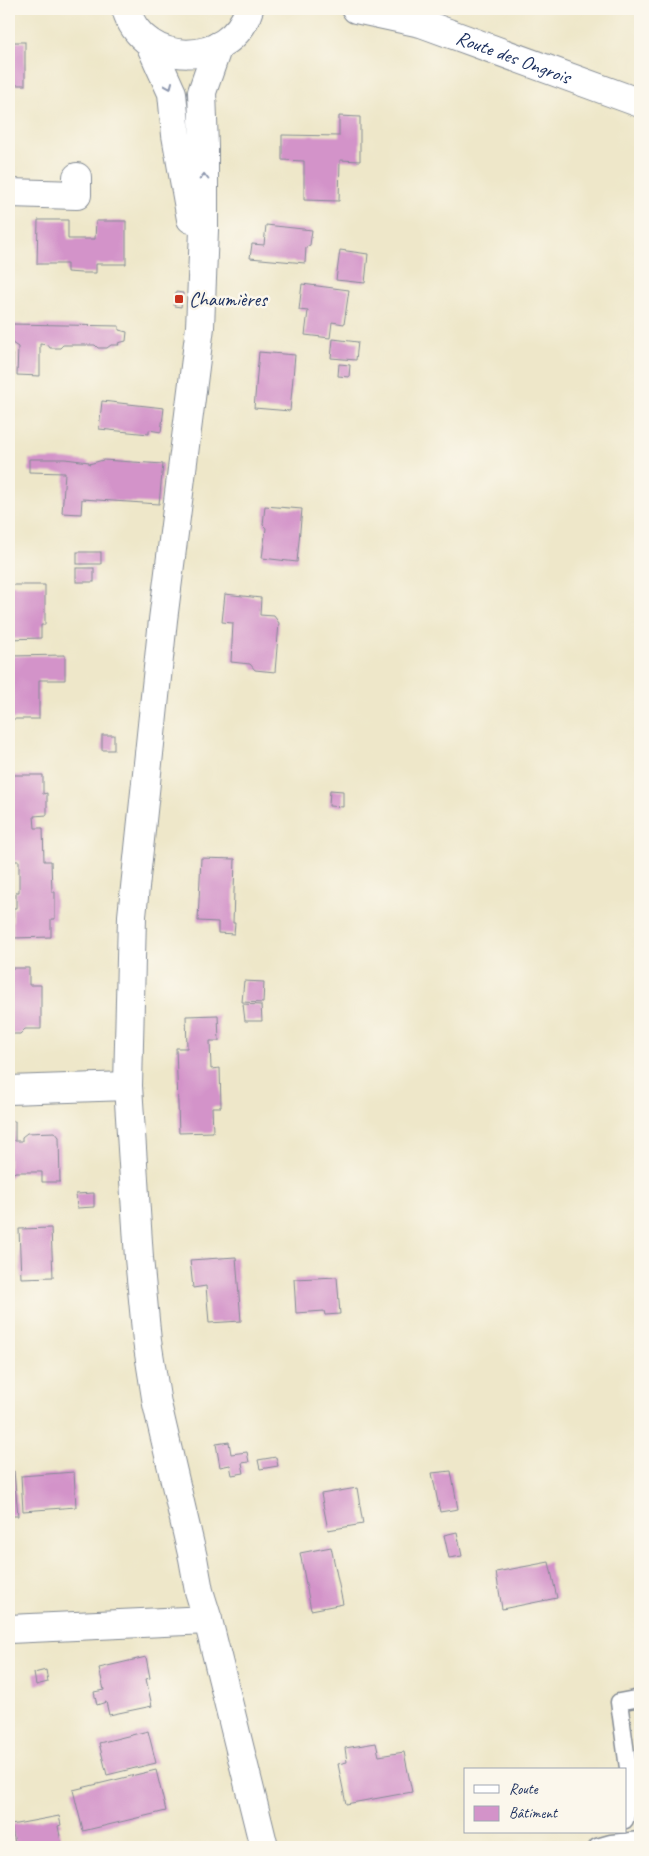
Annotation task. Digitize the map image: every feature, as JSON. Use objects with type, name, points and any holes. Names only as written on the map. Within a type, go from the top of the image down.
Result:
[{"type":"street","points":[[126,9],[136,29],[149,42],[170,52],[186,54],[203,52],[218,46],[239,28],[249,9]]},
{"type":"street","name":"Route des Ongrois","points":[[356,9],[421,23],[640,102]]},
{"type":"street","points":[[149,42],[172,93],[176,135],[202,278]]},
{"type":"street","points":[[218,46],[202,92],[204,147],[200,327],[163,620],[132,916],[128,1086],[139,1258],[147,1341],[157,1404],[199,1591],[208,1620],[264,1847]]},
{"type":"street","points":[[9,193],[77,195],[77,177]]},
{"type":"street","points":[[9,1090],[128,1086]]},
{"type":"street","points":[[9,1629],[208,1620]]},
{"type":"lane","points":[[626,1815],[631,1790],[619,1702],[640,1698]]},
{"type":"lane","points":[[609,1841],[640,1840]]},
{"type":"building","points":[[9,42],[25,42],[25,85],[9,85]]},
{"type":"building","points":[[339,116],[360,117],[360,161],[340,160],[339,201],[304,200],[304,161],[282,160],[282,135],[339,136]]},
{"type":"building","points":[[38,220],[68,220],[68,239],[95,239],[96,221],[126,221],[126,264],[96,264],[96,273],[81,273],[67,272],[67,264],[37,264]]},
{"type":"building","points":[[266,225],[312,230],[310,245],[306,247],[305,263],[250,258],[252,244],[264,245]]},
{"type":"building","points":[[340,250],[368,254],[365,283],[336,280]]},
{"type":"building","points":[[302,284],[349,290],[344,324],[332,322],[330,338],[305,335],[308,311],[299,310]]},
{"type":"building","points":[[176,292],[183,293],[181,307],[174,306]]},
{"type":"building","points":[[12,324],[119,326],[119,330],[127,332],[126,341],[107,348],[98,348],[95,345],[63,345],[60,348],[50,348],[48,345],[40,344],[40,376],[17,375],[18,347],[12,343]]},
{"type":"building","points":[[333,339],[358,342],[356,360],[331,358]]},
{"type":"building","points":[[259,352],[295,355],[290,411],[254,408]]},
{"type":"building","points":[[9,353],[13,356],[13,380],[9,381]]},
{"type":"building","points":[[339,364],[350,365],[349,377],[338,376]]},
{"type":"building","points":[[102,401],[164,408],[161,432],[149,430],[149,434],[99,429]]},
{"type":"building","points":[[29,459],[65,459],[89,462],[89,464],[103,460],[163,464],[159,504],[82,499],[81,514],[62,513],[65,473],[29,472]]},
{"type":"building","points":[[265,506],[302,509],[297,562],[262,558],[266,528],[263,525]]},
{"type":"building","points":[[77,552],[101,552],[101,564],[77,564]]},
{"type":"building","points":[[76,568],[94,568],[94,582],[76,582]]},
{"type":"building","points":[[9,585],[45,585],[45,625],[41,625],[41,638],[9,639]]},
{"type":"building","points":[[225,594],[261,598],[260,615],[274,616],[279,623],[275,672],[255,670],[250,664],[231,662],[233,623],[222,622]]},
{"type":"building","points":[[65,655],[65,680],[39,680],[39,719],[9,719],[10,656]]},
{"type":"building","points":[[102,735],[114,735],[114,750],[102,750]]},
{"type":"building","points":[[9,775],[43,775],[43,794],[47,793],[47,815],[34,816],[35,828],[43,828],[44,861],[51,861],[52,892],[55,892],[55,919],[51,919],[51,937],[13,938],[13,908],[16,908],[16,892],[19,892],[19,861],[10,861]]},
{"type":"building","points":[[330,790],[343,791],[343,807],[329,806]]},
{"type":"building","points":[[201,858],[235,859],[234,934],[218,933],[218,922],[198,921]]},
{"type":"building","points":[[9,968],[29,968],[29,985],[41,985],[41,1029],[25,1029],[20,1034],[9,1034]]},
{"type":"building","points":[[244,981],[264,982],[263,1003],[242,1002]]},
{"type":"building","points":[[243,1004],[261,1005],[262,1021],[245,1021]]},
{"type":"building","points":[[218,1015],[219,1041],[210,1041],[211,1069],[220,1068],[221,1107],[212,1107],[213,1132],[179,1133],[176,1048],[187,1048],[186,1016]]},
{"type":"building","points":[[15,1121],[15,1141],[22,1141],[22,1137],[27,1133],[55,1132],[59,1137],[60,1182],[42,1182],[42,1172],[15,1172],[9,1178],[9,1122]]},
{"type":"building","points":[[94,1193],[94,1207],[77,1208],[76,1194]]},
{"type":"building","points":[[51,1228],[53,1277],[21,1278],[19,1229]]},
{"type":"building","points":[[236,1257],[241,1321],[209,1323],[206,1286],[193,1288],[190,1260]]},
{"type":"building","points":[[337,1277],[340,1314],[325,1315],[324,1311],[296,1313],[294,1279]]},
{"type":"building","points":[[229,1442],[231,1454],[247,1452],[249,1462],[242,1463],[244,1473],[232,1475],[230,1465],[220,1467],[216,1444]]},
{"type":"building","points":[[276,1457],[278,1466],[260,1469],[258,1460]]},
{"type":"building","points":[[9,1471],[14,1471],[18,1516],[9,1516]]},
{"type":"building","points":[[451,1471],[458,1509],[440,1512],[432,1473]]},
{"type":"building","points":[[74,1472],[76,1507],[23,1511],[21,1476]]},
{"type":"building","points":[[357,1488],[363,1524],[328,1530],[321,1494]]},
{"type":"building","points":[[457,1532],[462,1556],[449,1558],[444,1535]]},
{"type":"building","points":[[331,1547],[343,1604],[311,1610],[300,1553]]},
{"type":"building","points":[[549,1562],[557,1598],[502,1609],[496,1572]]},
{"type":"building","points":[[146,1657],[150,1678],[146,1679],[152,1706],[109,1715],[106,1702],[97,1705],[94,1692],[104,1690],[99,1668]]},
{"type":"building","points":[[46,1670],[48,1682],[36,1685],[34,1673]]},
{"type":"building","points":[[148,1731],[156,1763],[107,1775],[99,1743]]},
{"type":"building","points":[[376,1743],[379,1756],[404,1752],[412,1792],[346,1804],[338,1764],[347,1762],[345,1748]]},
{"type":"building","points":[[156,1770],[166,1811],[83,1831],[73,1790]]},
{"type":"building","points":[[59,1816],[61,1825],[58,1826],[62,1847],[16,1847],[11,1825]]},
{"type":"place","name":"Chaumières","points":[[179,299]]}]
